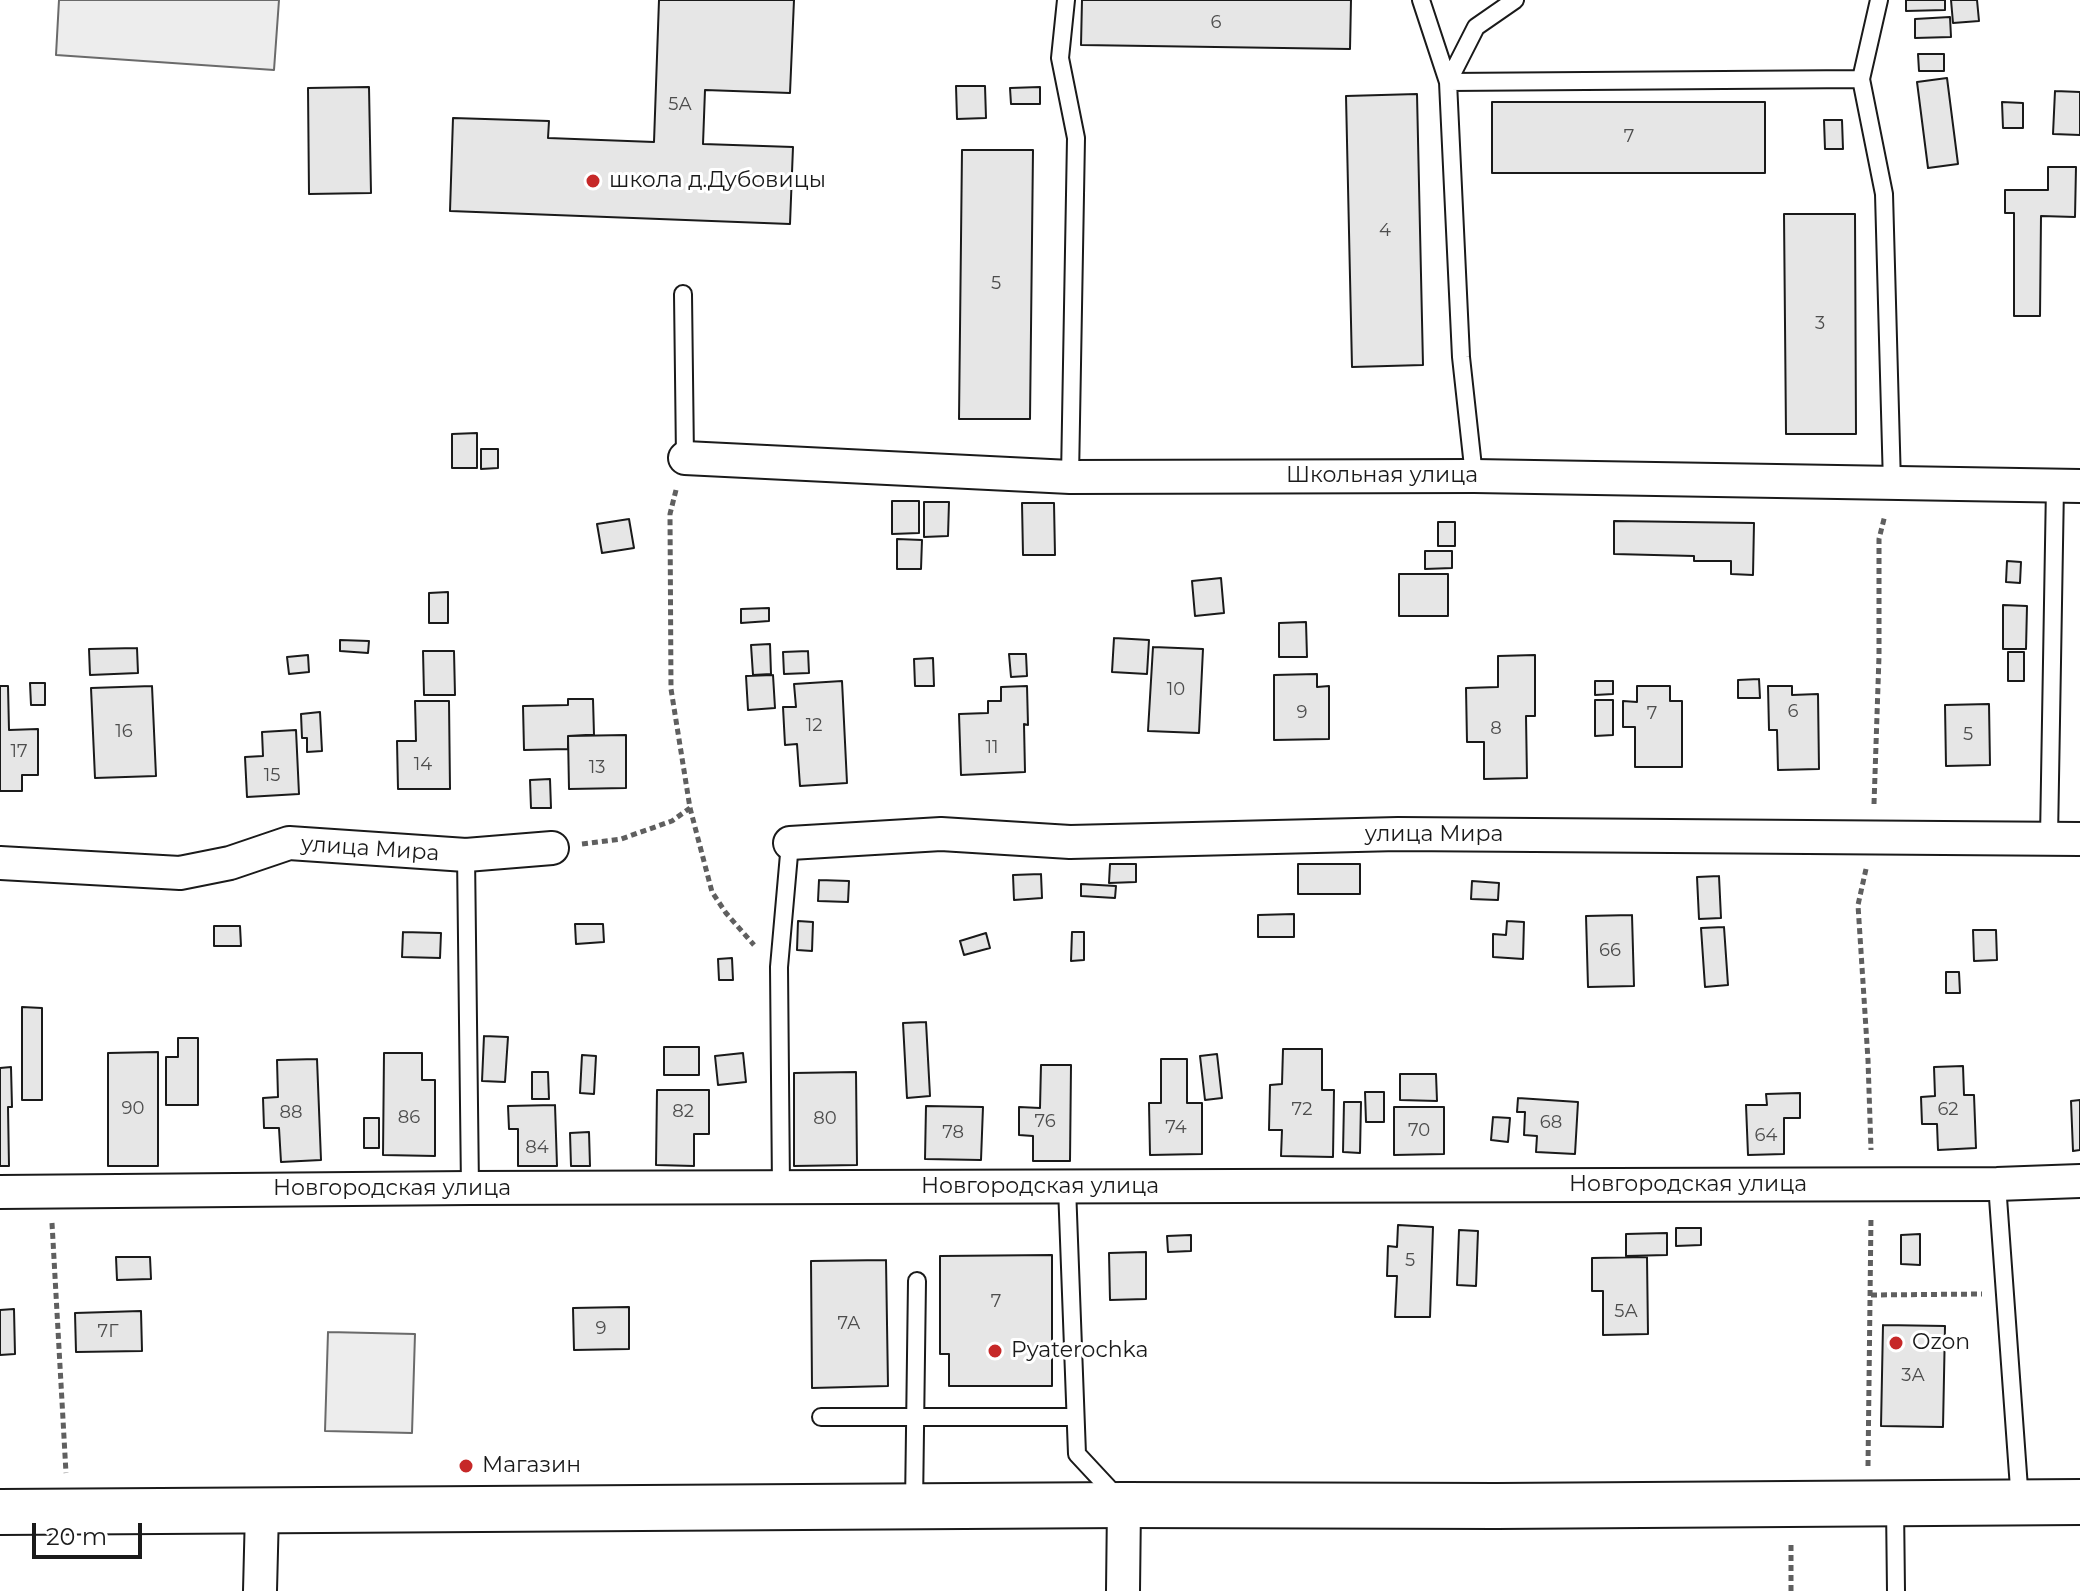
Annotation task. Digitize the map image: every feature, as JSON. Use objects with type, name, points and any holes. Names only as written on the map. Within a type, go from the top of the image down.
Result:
[{"type":"main road","points":[[0,1512],[2080,1502]]},
{"type":"street","name":"Школьная улица","points":[[685,458],[1070,477],[1474,476],[2068,486]]},
{"type":"street","name":"улица Мира","points":[[790,843],[941,834],[1070,842],[1398,834],[2064,839]]},
{"type":"street","name":"улица Мира","points":[[0,863],[180,873],[230,863],[289,843],[466,855],[552,848]]},
{"type":"street","name":"Новгородская улица","points":[[0,1192],[1871,1185],[2080,1181]]},
{"type":"street","points":[[1123,1591],[1124,1505]]},
{"type":"street","points":[[260,1591],[262,1511]]},
{"type":"lane","points":[[1066,0],[1060,58],[1076,138],[1070,477]]},
{"type":"lane","points":[[1421,0],[1448,82],[1461,357],[1474,476]]},
{"type":"lane","points":[[1448,82],[1476,27],[1515,0]]},
{"type":"lane","points":[[1879,0],[1861,79],[1884,194],[1892,484]]},
{"type":"lane","points":[[1448,82],[1861,79]]},
{"type":"lane","points":[[683,294],[685,458]]},
{"type":"lane","points":[[2064,839],[2068,486]]},
{"type":"lane","points":[[781,1188],[779,967],[790,843]]},
{"type":"lane","points":[[466,855],[470,1188]]},
{"type":"lane","points":[[1997,1184],[2020,1502]]},
{"type":"lane","points":[[1067,1187],[1077,1454],[1124,1505]]},
{"type":"lane","points":[[914,1506],[917,1281]]},
{"type":"lane","points":[[821,1417],[1075,1417]]},
{"type":"lane","points":[[1895,1503],[1896,1591]]},
{"type":"path","points":[[1868,1467],[1871,1185],[1868,1060],[1858,905],[1873,837],[1879,539],[1892,484]]},
{"type":"path","points":[[676,492],[670,514],[671,689],[690,808],[712,892],[758,949]]},
{"type":"path","points":[[552,848],[621,839],[672,821],[690,808]]},
{"type":"path","points":[[50,1192],[66,1478]]},
{"type":"path","points":[[1871,1295],[2005,1294]]},
{"type":"path","points":[[1791,1545],[1791,1591]]},
{"type":"shaded area","points":[[59,0],[279,0],[274,70],[56,55]]},
{"type":"shaded area","points":[[328,1332],[415,1334],[412,1433],[325,1431]]},
{"type":"building","points":[[659,0],[794,0],[790,93],[705,90],[703,144],[793,147],[790,224],[450,211],[453,118],[549,121],[548,138],[654,142]]},
{"type":"building","points":[[1082,0],[1351,0],[1350,49],[1081,45]]},
{"type":"building","points":[[1906,0],[1945,0],[1945,10],[1906,11]]},
{"type":"building","points":[[1951,0],[1977,0],[1979,21],[1953,23]]},
{"type":"building","points":[[1950,17],[1951,37],[1915,38],[1915,19]]},
{"type":"building","points":[[1918,54],[1944,54],[1944,71],[1919,71]]},
{"type":"building","points":[[1947,78],[1958,164],[1928,168],[1917,82]]},
{"type":"building","points":[[956,86],[985,86],[986,118],[957,119]]},
{"type":"building","points":[[369,87],[371,193],[309,194],[308,88]]},
{"type":"building","points":[[1040,87],[1040,104],[1011,104],[1010,88]]},
{"type":"building","points":[[2055,91],[2080,92],[2080,135],[2053,134]]},
{"type":"building","points":[[1417,94],[1423,365],[1352,367],[1346,96]]},
{"type":"building","points":[[1492,102],[1765,102],[1765,173],[1492,173]]},
{"type":"building","points":[[2002,102],[2023,103],[2023,128],[2003,128]]},
{"type":"building","points":[[1824,120],[1842,120],[1843,149],[1825,149]]},
{"type":"building","points":[[962,150],[1033,150],[1030,419],[959,419]]},
{"type":"building","points":[[2048,167],[2076,167],[2075,217],[2041,216],[2040,316],[2014,316],[2014,213],[2005,213],[2005,190],[2048,190]]},
{"type":"building","points":[[1784,214],[1855,214],[1856,434],[1786,434]]},
{"type":"building","points":[[477,433],[477,468],[452,468],[452,434]]},
{"type":"building","points":[[481,449],[498,449],[498,468],[481,469]]},
{"type":"building","points":[[892,501],[919,501],[919,533],[892,534]]},
{"type":"building","points":[[924,502],[949,502],[948,536],[924,537]]},
{"type":"building","points":[[1022,503],[1054,503],[1055,555],[1023,555]]},
{"type":"building","points":[[629,519],[634,548],[602,553],[597,524]]},
{"type":"building","points":[[1614,521],[1754,523],[1753,575],[1731,574],[1731,561],[1694,561],[1694,556],[1614,554]]},
{"type":"building","points":[[1438,522],[1455,522],[1455,546],[1438,546]]},
{"type":"building","points":[[897,539],[922,540],[921,569],[897,569]]},
{"type":"building","points":[[1425,551],[1452,551],[1452,568],[1425,569]]},
{"type":"building","points":[[2007,561],[2021,562],[2020,583],[2006,582]]},
{"type":"building","points":[[1399,574],[1448,574],[1448,616],[1399,616]]},
{"type":"building","points":[[1221,578],[1224,613],[1195,616],[1192,581]]},
{"type":"building","points":[[448,592],[448,623],[429,623],[429,593]]},
{"type":"building","points":[[2003,605],[2027,606],[2026,649],[2003,649]]},
{"type":"building","points":[[769,608],[769,621],[741,623],[741,609]]},
{"type":"building","points":[[1306,622],[1307,657],[1279,657],[1279,623]]},
{"type":"building","points":[[1114,638],[1149,640],[1147,674],[1112,672]]},
{"type":"building","points":[[340,640],[369,641],[368,653],[340,651]]},
{"type":"building","points":[[770,644],[771,674],[753,675],[751,645]]},
{"type":"building","points":[[1153,647],[1203,649],[1199,733],[1148,731]]},
{"type":"building","points":[[137,648],[138,673],[90,675],[89,649]]},
{"type":"building","points":[[423,651],[454,651],[455,695],[424,695]]},
{"type":"building","points":[[808,651],[809,673],[784,674],[783,652]]},
{"type":"building","points":[[2008,652],[2024,652],[2024,681],[2008,681]]},
{"type":"building","points":[[1009,654],[1026,654],[1027,676],[1011,677]]},
{"type":"building","points":[[308,655],[309,672],[289,674],[287,657]]},
{"type":"building","points":[[1535,655],[1535,716],[1526,716],[1527,778],[1484,779],[1484,742],[1467,742],[1466,688],[1498,687],[1498,656]]},
{"type":"building","points":[[933,658],[934,686],[915,686],[914,659]]},
{"type":"building","points":[[1317,674],[1317,687],[1329,686],[1329,739],[1274,740],[1274,675]]},
{"type":"building","points":[[773,675],[775,708],[748,710],[746,676]]},
{"type":"building","points":[[1759,679],[1760,698],[1738,698],[1738,680]]},
{"type":"building","points":[[842,681],[847,783],[800,786],[797,744],[785,745],[783,707],[796,707],[794,684]]},
{"type":"building","points":[[1595,681],[1613,681],[1613,694],[1595,695]]},
{"type":"building","points":[[30,683],[45,683],[45,705],[31,705]]},
{"type":"building","points":[[0,686],[8,686],[9,730],[38,729],[38,775],[22,775],[22,791],[0,791]]},
{"type":"building","points":[[152,686],[156,776],[95,778],[91,688]]},
{"type":"building","points":[[1027,686],[1025,772],[961,775],[959,714],[988,713],[988,701],[1001,701],[1001,687]]},
{"type":"building","points":[[1637,686],[1670,686],[1670,701],[1682,701],[1682,767],[1635,767],[1635,727],[1623,727],[1623,701],[1637,702]]},
{"type":"building","points":[[1768,686],[1792,686],[1792,695],[1818,694],[1819,769],[1778,770],[1777,730],[1769,730]]},
{"type":"building","points":[[568,699],[593,699],[594,735],[568,736],[568,749],[524,750],[523,706],[568,705]]},
{"type":"building","points":[[1595,700],[1613,700],[1613,735],[1595,736]]},
{"type":"building","points":[[415,701],[449,701],[450,789],[398,789],[397,741],[416,741]]},
{"type":"building","points":[[1989,704],[1990,765],[1946,766],[1945,705]]},
{"type":"building","points":[[320,712],[322,751],[307,752],[307,738],[302,738],[301,714]]},
{"type":"building","points":[[296,730],[299,794],[247,797],[245,757],[263,756],[262,732]]},
{"type":"building","points":[[626,735],[626,788],[569,789],[568,736]]},
{"type":"building","points":[[550,779],[551,808],[531,808],[530,780]]},
{"type":"building","points":[[1110,864],[1136,864],[1136,882],[1109,883]]},
{"type":"building","points":[[1298,864],[1360,864],[1360,894],[1298,894]]},
{"type":"building","points":[[1041,874],[1042,898],[1014,900],[1013,875]]},
{"type":"building","points":[[1719,876],[1721,918],[1699,919],[1697,877]]},
{"type":"building","points":[[819,880],[849,881],[848,902],[818,901]]},
{"type":"building","points":[[1472,881],[1499,883],[1498,900],[1471,899]]},
{"type":"building","points":[[1081,884],[1116,886],[1115,898],[1081,896]]},
{"type":"building","points":[[1294,914],[1294,937],[1258,937],[1258,915]]},
{"type":"building","points":[[1632,915],[1634,986],[1588,987],[1586,916]]},
{"type":"building","points":[[798,921],[813,922],[812,951],[797,950]]},
{"type":"building","points":[[1507,921],[1524,922],[1523,959],[1493,957],[1493,934],[1506,935]]},
{"type":"building","points":[[575,924],[603,924],[604,942],[576,944]]},
{"type":"building","points":[[214,926],[240,926],[241,946],[214,946]]},
{"type":"building","points":[[1724,927],[1728,985],[1705,987],[1701,928]]},
{"type":"building","points":[[1973,930],[1996,930],[1997,960],[1974,961]]},
{"type":"building","points":[[403,932],[441,933],[440,958],[402,957]]},
{"type":"building","points":[[1072,932],[1084,932],[1084,960],[1071,961]]},
{"type":"building","points":[[986,933],[990,948],[964,955],[960,941]]},
{"type":"building","points":[[732,958],[733,980],[719,980],[718,959]]},
{"type":"building","points":[[1946,972],[1959,972],[1960,993],[1946,993]]},
{"type":"building","points":[[22,1007],[42,1008],[42,1100],[22,1100]]},
{"type":"building","points":[[926,1022],[930,1096],[907,1098],[903,1023]]},
{"type":"building","points":[[484,1036],[508,1037],[505,1082],[482,1081]]},
{"type":"building","points":[[178,1038],[198,1038],[198,1105],[166,1105],[166,1057],[178,1057]]},
{"type":"building","points":[[664,1047],[699,1047],[699,1075],[664,1075]]},
{"type":"building","points":[[1283,1049],[1322,1049],[1322,1090],[1334,1090],[1333,1157],[1281,1156],[1282,1130],[1269,1130],[1270,1085],[1282,1084]]},
{"type":"building","points":[[158,1052],[158,1166],[108,1166],[108,1053]]},
{"type":"building","points":[[384,1053],[422,1053],[422,1080],[435,1080],[435,1156],[383,1155]]},
{"type":"building","points":[[743,1053],[746,1082],[718,1085],[715,1056]]},
{"type":"building","points":[[1217,1054],[1222,1098],[1205,1100],[1200,1056]]},
{"type":"building","points":[[582,1055],[596,1056],[594,1094],[580,1093]]},
{"type":"building","points":[[317,1059],[321,1160],[281,1162],[279,1128],[264,1128],[263,1098],[278,1097],[277,1060]]},
{"type":"building","points":[[1161,1059],[1187,1059],[1187,1103],[1202,1103],[1202,1154],[1150,1155],[1149,1103],[1161,1103]]},
{"type":"building","points":[[1041,1065],[1071,1065],[1070,1161],[1033,1161],[1033,1136],[1019,1135],[1019,1107],[1040,1108]]},
{"type":"building","points":[[1963,1066],[1964,1095],[1974,1095],[1976,1148],[1938,1150],[1937,1124],[1922,1124],[1921,1097],[1935,1096],[1934,1067]]},
{"type":"building","points":[[11,1067],[9,1166],[0,1166],[0,1068]]},
{"type":"building","points":[[532,1072],[548,1072],[549,1099],[532,1099]]},
{"type":"building","points":[[856,1072],[857,1165],[794,1166],[794,1073]]},
{"type":"building","points":[[1400,1074],[1436,1074],[1437,1101],[1400,1100]]},
{"type":"building","points":[[657,1090],[709,1090],[709,1134],[694,1134],[694,1166],[656,1165]]},
{"type":"building","points":[[1365,1092],[1384,1092],[1384,1122],[1366,1122]]},
{"type":"building","points":[[1800,1093],[1800,1118],[1784,1118],[1784,1154],[1748,1155],[1746,1105],[1767,1105],[1766,1094]]},
{"type":"building","points":[[1518,1098],[1578,1102],[1575,1154],[1536,1152],[1537,1136],[1524,1135],[1525,1112],[1517,1112]]},
{"type":"building","points":[[2080,1100],[2080,1150],[2073,1151],[2071,1101]]},
{"type":"building","points":[[1344,1102],[1361,1102],[1360,1153],[1343,1152]]},
{"type":"building","points":[[555,1105],[557,1166],[518,1166],[518,1129],[509,1129],[508,1106]]},
{"type":"building","points":[[926,1106],[983,1107],[981,1160],[925,1159]]},
{"type":"building","points":[[1394,1107],[1444,1107],[1444,1154],[1394,1155]]},
{"type":"building","points":[[1493,1117],[1510,1118],[1508,1142],[1491,1140]]},
{"type":"building","points":[[364,1118],[379,1118],[379,1148],[364,1148]]},
{"type":"building","points":[[589,1132],[590,1166],[571,1166],[570,1133]]},
{"type":"building","points":[[1398,1225],[1433,1227],[1430,1317],[1395,1317],[1397,1276],[1387,1276],[1388,1246],[1397,1247]]},
{"type":"building","points":[[1676,1228],[1701,1228],[1701,1245],[1676,1246]]},
{"type":"building","points":[[1459,1230],[1478,1231],[1476,1286],[1457,1285]]},
{"type":"building","points":[[1667,1233],[1667,1255],[1626,1256],[1626,1234]]},
{"type":"building","points":[[1920,1234],[1920,1265],[1901,1264],[1901,1235]]},
{"type":"building","points":[[1191,1235],[1191,1251],[1168,1252],[1167,1236]]},
{"type":"building","points":[[1146,1252],[1146,1299],[1110,1300],[1109,1253]]},
{"type":"building","points":[[1052,1255],[1052,1386],[949,1386],[949,1354],[940,1354],[940,1256]]},
{"type":"building","points":[[116,1257],[150,1257],[151,1279],[117,1280]]},
{"type":"building","points":[[1647,1257],[1648,1334],[1603,1335],[1603,1291],[1592,1291],[1592,1258]]},
{"type":"building","points":[[886,1260],[888,1386],[812,1388],[811,1261]]},
{"type":"building","points":[[629,1307],[629,1349],[574,1350],[573,1308]]},
{"type":"building","points":[[14,1309],[15,1354],[0,1355],[0,1310]]},
{"type":"building","points":[[141,1311],[142,1351],[76,1352],[75,1313]]},
{"type":"building","points":[[1883,1325],[1945,1326],[1943,1427],[1881,1426]]},
{"type":"place","name":"школа д.Дубовицы","points":[[593,181]]},
{"type":"place","name":"Ozon","points":[[1896,1343]]},
{"type":"place","name":"Pyaterochka","points":[[995,1351]]},
{"type":"place","name":"Магазин","points":[[466,1466]]}]
